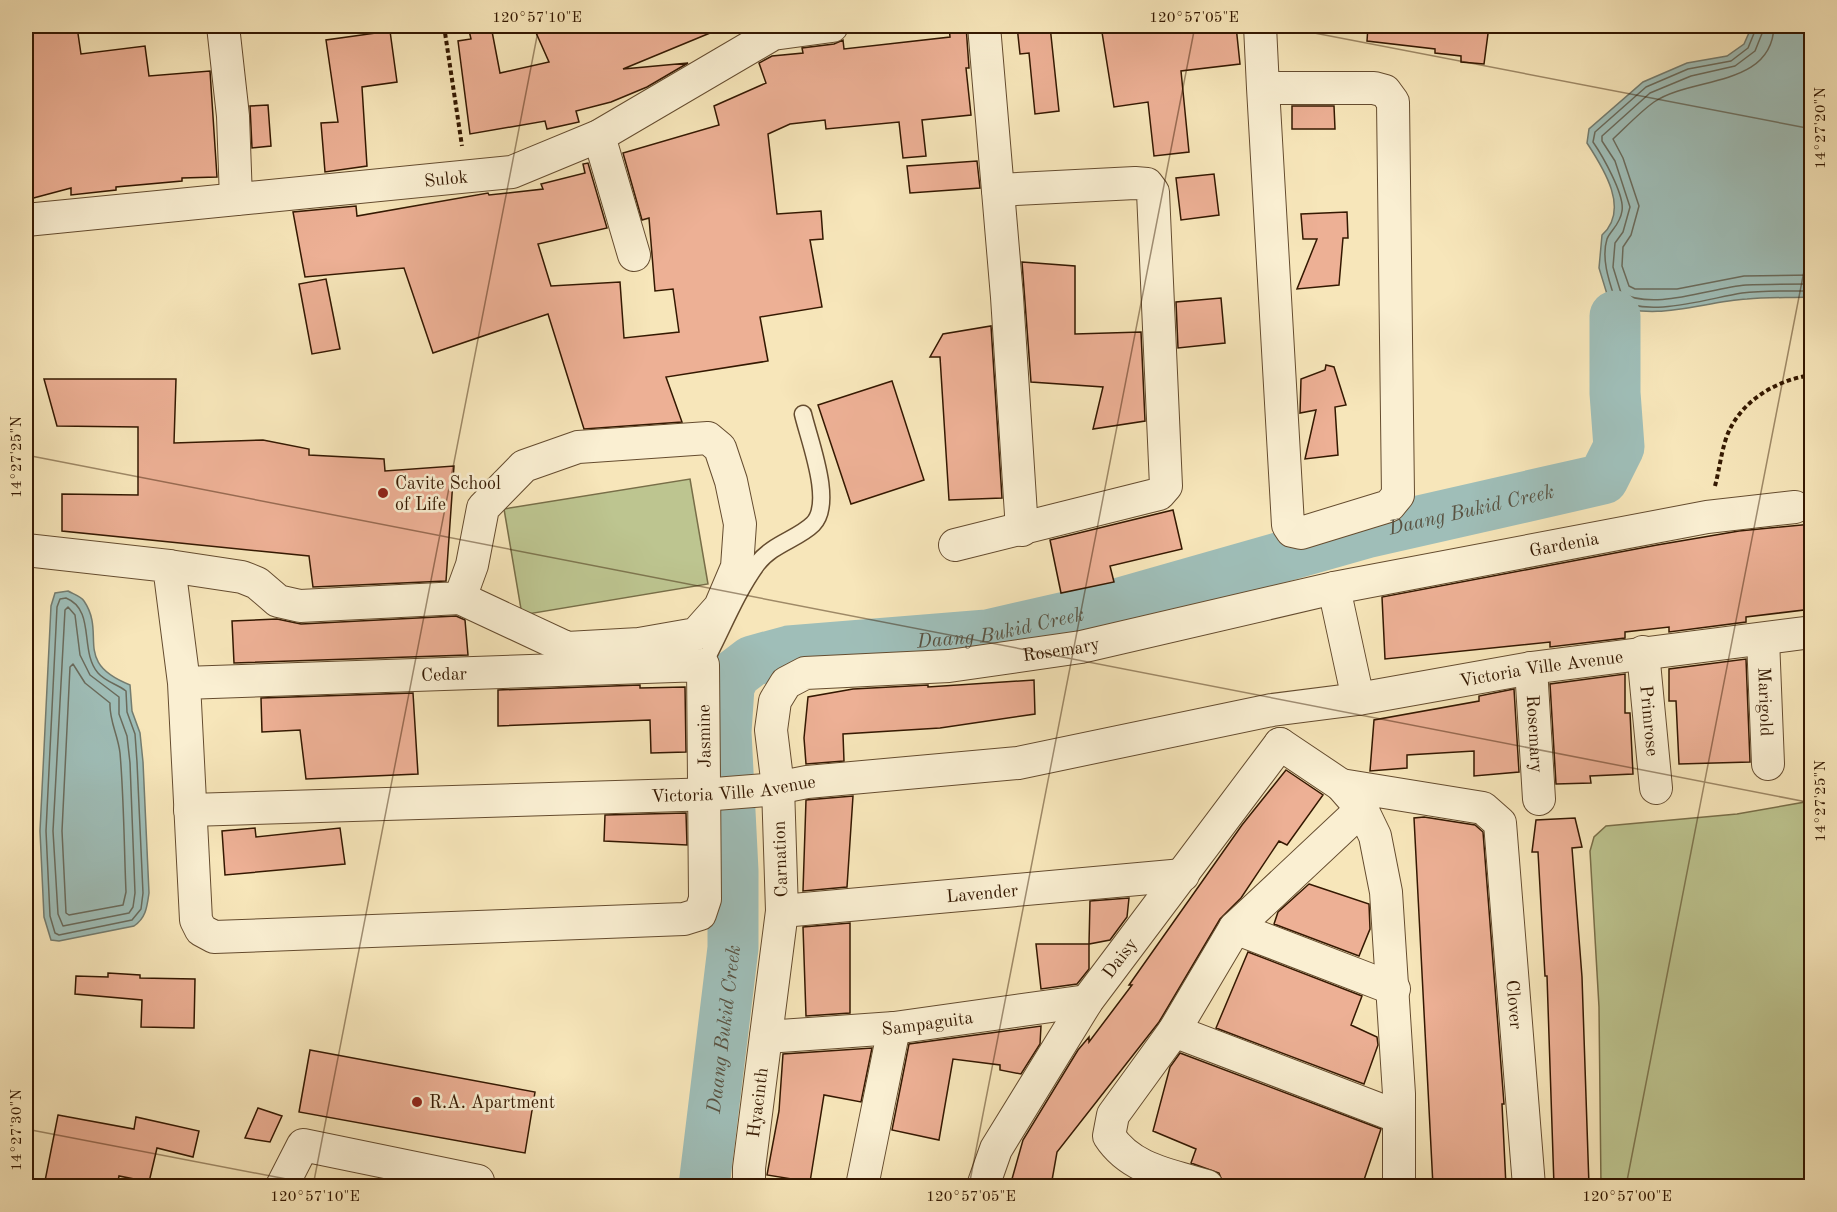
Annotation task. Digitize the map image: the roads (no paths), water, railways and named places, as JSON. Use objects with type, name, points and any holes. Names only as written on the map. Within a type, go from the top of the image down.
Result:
[{"type":"street","points":[[223,26],[233,116],[236,199]]},
{"type":"street","name":"Sulok","points":[[26,220],[512,172],[599,136],[773,34],[832,26]]},
{"type":"street","points":[[984,26],[1022,530]]},
{"type":"street","points":[[1260,26],[1263,88],[1288,525],[1292,531],[1301,533],[1389,506],[1398,495],[1393,102],[1385,91],[1374,88],[1263,88]]},
{"type":"street","points":[[599,136],[634,255]]},
{"type":"street","points":[[955,545],[1159,494],[1166,486],[1153,192],[1147,184],[1135,183],[998,190]]},
{"type":"street","points":[[26,550],[169,566],[242,577],[257,583],[278,601],[300,606],[460,598],[567,648],[639,644],[696,634],[720,607],[737,567],[740,524],[731,481],[720,448],[708,438],[636,441],[578,447],[524,466],[483,508],[472,565],[460,598]]},
{"type":"street","name":"Gardenia","points":[[1334,588],[1707,517],[1795,507]]},
{"type":"street","points":[[169,566],[184,683],[190,810]]},
{"type":"street","points":[[1334,588],[1358,699]]},
{"type":"street","name":"Rosemary","points":[[786,683],[806,673],[949,666],[1081,647],[1334,588]]},
{"type":"street","name":"Victoria Ville Avenue","points":[[190,810],[710,794],[1018,763],[1272,710],[1358,699],[1531,668],[1812,632]]},
{"type":"street","name":"Marigold","points":[[1763,639],[1768,764]]},
{"type":"street","name":"Primrose","points":[[1643,652],[1656,789]]},
{"type":"street","name":"Cedar","points":[[184,683],[704,665]]},
{"type":"street","name":"Jasmine","points":[[190,810],[196,920],[201,930],[214,937],[684,919],[700,914],[705,899],[710,794],[704,665]]},
{"type":"street","name":"Rosemary","points":[[1531,668],[1539,799]]},
{"type":"street","name":"Carnation","points":[[766,1037],[782,911],[772,788],[771,730],[774,701],[786,683]]},
{"type":"street","points":[[1272,710],[1280,744],[1341,785],[1362,808],[1375,836],[1386,892],[1394,989],[1399,1186]]},
{"type":"street","name":"Daisy","points":[[984,1186],[996,1149],[1088,1001],[1280,744]]},
{"type":"street","name":"Clover","points":[[1341,785],[1483,808],[1500,823],[1529,1186]]},
{"type":"street","points":[[1207,1186],[1137,1165],[1118,1151],[1109,1136],[1113,1116],[1174,1031],[1235,928],[1362,808]]},
{"type":"street","name":"Lavender","points":[[782,911],[1183,875]]},
{"type":"street","points":[[1235,928],[1394,989]]},
{"type":"street","name":"Sampaguita","points":[[766,1037],[894,1028],[1088,1001]]},
{"type":"street","points":[[862,1186],[894,1028]]},
{"type":"street","points":[[1174,1031],[1399,1117]]},
{"type":"street","name":"Hyacinth","points":[[749,1177],[766,1037]]},
{"type":"street","points":[[282,1186],[303,1145],[478,1181]]},
{"type":"lane","points":[[704,665],[758,563],[782,542],[813,524],[821,510],[823,492],[803,414]]},
{"type":"water","points":[[1752,26],[1811,26],[1811,297],[1747,299],[1662,311],[1627,309],[1610,304],[1599,268],[1602,235],[1610,225],[1614,214],[1614,202],[1607,177],[1587,143],[1589,129],[1643,82],[1687,63],[1727,56],[1744,44]]},
{"type":"water","points":[[68,591],[83,599],[90,613],[96,657],[102,667],[112,676],[130,685],[132,711],[140,733],[143,762],[149,893],[143,916],[134,926],[59,941],[51,940],[44,917],[40,831],[51,606],[55,593]]},
{"type":"waterway","name":"Daang Bukid Creek","points":[[704,1186],[733,948],[733,871],[726,732],[729,687],[735,674],[752,661],[789,651],[987,635],[1092,611],[1366,533],[1603,479],[1619,447],[1615,393],[1615,316]]},
{"type":"place","name":"Cavite School of Life","points":[[383,493]]},
{"type":"place","name":"R.A. Apartment","points":[[417,1102]]}]
